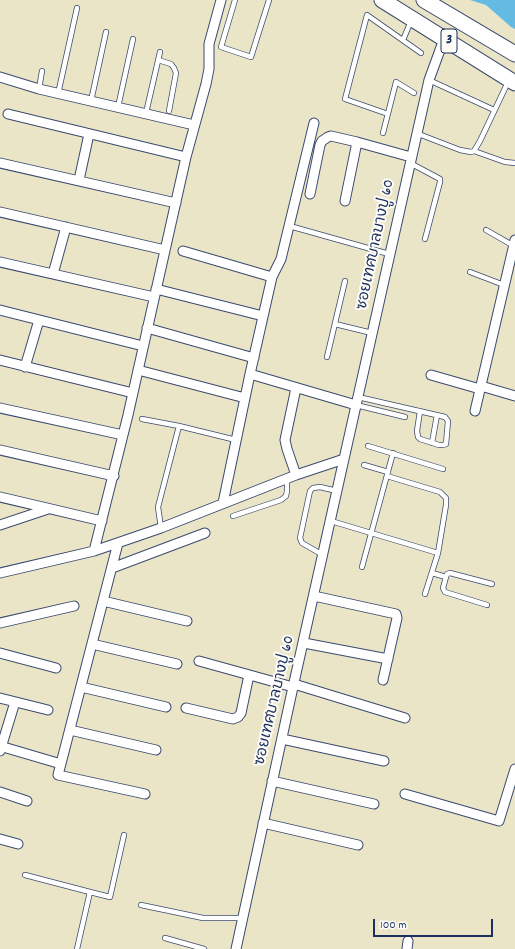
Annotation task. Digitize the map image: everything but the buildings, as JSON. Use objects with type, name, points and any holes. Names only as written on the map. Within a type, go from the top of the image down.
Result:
[{"type":"highway","name":"3","points":[[382,0],[512,81]]},
{"type":"highway","name":"3","points":[[424,0],[515,54]]},
{"type":"street","points":[[94,551],[114,476],[186,157],[206,84],[209,69],[209,44],[221,0]]},
{"type":"street","name":"ซอยเทศบาลบางปู 60","points":[[236,949],[293,685],[304,643],[416,133],[429,80],[444,39]]},
{"type":"street","points":[[0,77],[58,94],[194,125]]},
{"type":"street","points":[[8,114],[186,157]]},
{"type":"street","points":[[223,503],[272,277],[280,264],[314,123]]},
{"type":"street","points":[[79,180],[89,134]]},
{"type":"street","points":[[310,194],[322,141],[325,138],[331,136],[357,142],[410,160]]},
{"type":"street","points":[[345,201],[357,142]]},
{"type":"street","points":[[0,163],[176,203]]},
{"type":"street","points":[[0,212],[165,250]]},
{"type":"street","points":[[53,274],[66,227]]},
{"type":"street","points":[[475,411],[514,243]]},
{"type":"street","points":[[183,251],[272,277]]},
{"type":"street","points":[[0,262],[263,316]]},
{"type":"street","points":[[0,310],[143,346]]},
{"type":"street","points":[[25,367],[39,320]]},
{"type":"street","points":[[147,328],[254,358]]},
{"type":"street","points":[[0,360],[133,393]]},
{"type":"street","points":[[138,370],[245,398]]},
{"type":"street","points":[[250,374],[296,388],[357,401]]},
{"type":"street","points":[[430,375],[515,396]]},
{"type":"street","points":[[292,476],[285,440],[296,388]]},
{"type":"street","points":[[0,408],[123,435]]},
{"type":"street","points":[[0,450],[114,476]]},
{"type":"street","points":[[0,573],[94,551],[161,528],[292,476],[344,459]]},
{"type":"street","points":[[0,496],[49,509],[102,520]]},
{"type":"street","points":[[0,525],[49,509]]},
{"type":"street","points":[[112,568],[205,533]]},
{"type":"street","points":[[118,543],[58,775],[145,794]]},
{"type":"street","points":[[314,596],[396,614],[397,618],[383,680]]},
{"type":"street","points":[[103,601],[187,621]]},
{"type":"street","points":[[0,623],[74,606]]},
{"type":"street","points":[[304,643],[388,659]]},
{"type":"street","points":[[92,644],[177,664]]},
{"type":"street","points":[[0,653],[56,668]]},
{"type":"street","points":[[199,661],[293,685],[405,718]]},
{"type":"street","points":[[186,708],[233,719],[238,717],[241,713],[249,675]]},
{"type":"street","points":[[81,687],[166,707]]},
{"type":"street","points":[[0,698],[48,710]]},
{"type":"street","points":[[15,702],[0,748],[61,764]]},
{"type":"street","points":[[70,730],[156,750]]},
{"type":"street","points":[[282,739],[384,761]]},
{"type":"street","points":[[405,794],[499,821],[515,769]]},
{"type":"street","points":[[272,781],[374,804]]},
{"type":"street","points":[[0,792],[27,801]]},
{"type":"street","points":[[263,823],[358,844]]},
{"type":"street","points":[[0,839],[18,844]]},
{"type":"lane","points":[[235,0],[221,47],[251,57],[269,0]]},
{"type":"lane","points":[[58,94],[77,8]]},
{"type":"lane","points":[[388,114],[345,99],[367,15],[421,53]]},
{"type":"lane","points":[[403,40],[413,19]]},
{"type":"lane","points":[[91,101],[106,32]]},
{"type":"lane","points":[[118,107],[133,39]]},
{"type":"lane","points":[[146,113],[160,52]]},
{"type":"lane","points":[[158,60],[171,64],[176,73],[168,110]]},
{"type":"lane","points":[[39,89],[42,71]]},
{"type":"lane","points":[[429,80],[494,110]]},
{"type":"lane","points":[[474,150],[480,141],[494,110],[512,81]]},
{"type":"lane","points":[[383,133],[396,82],[414,93]]},
{"type":"lane","points":[[416,133],[460,150],[471,152],[474,150],[505,162],[515,163]]},
{"type":"lane","points":[[410,160],[440,179],[425,239]]},
{"type":"lane","points":[[293,227],[389,254]]},
{"type":"lane","points":[[486,230],[514,243]]},
{"type":"lane","points":[[470,272],[504,285]]},
{"type":"lane","points":[[327,357],[345,281]]},
{"type":"lane","points":[[335,324],[372,333]]},
{"type":"lane","points":[[357,401],[420,411],[448,419],[446,444],[443,445],[420,439],[417,435],[420,411]]},
{"type":"lane","points":[[357,401],[405,417]]},
{"type":"lane","points":[[432,442],[437,415]]},
{"type":"lane","points":[[142,419],[179,426],[236,440]]},
{"type":"lane","points":[[161,528],[158,507],[179,426]]},
{"type":"lane","points":[[368,446],[443,469]]},
{"type":"lane","points":[[362,567],[393,454]]},
{"type":"lane","points":[[364,465],[440,492],[446,498],[438,553],[425,594]]},
{"type":"lane","points":[[233,516],[281,500],[286,496],[292,476]]},
{"type":"lane","points":[[323,555],[300,541],[301,531],[312,488],[337,491]]},
{"type":"lane","points":[[331,521],[438,553]]},
{"type":"lane","points":[[432,573],[446,576],[450,573],[492,584]]},
{"type":"lane","points":[[446,576],[443,588],[445,592],[488,605]]},
{"type":"lane","points":[[25,875],[110,897],[124,835]]},
{"type":"lane","points":[[77,949],[90,892]]},
{"type":"lane","points":[[141,905],[203,918],[243,918]]},
{"type":"lane","points":[[165,938],[204,949]]},
{"type":"water","points":[[470,0],[515,0],[515,29],[486,5]]}]
